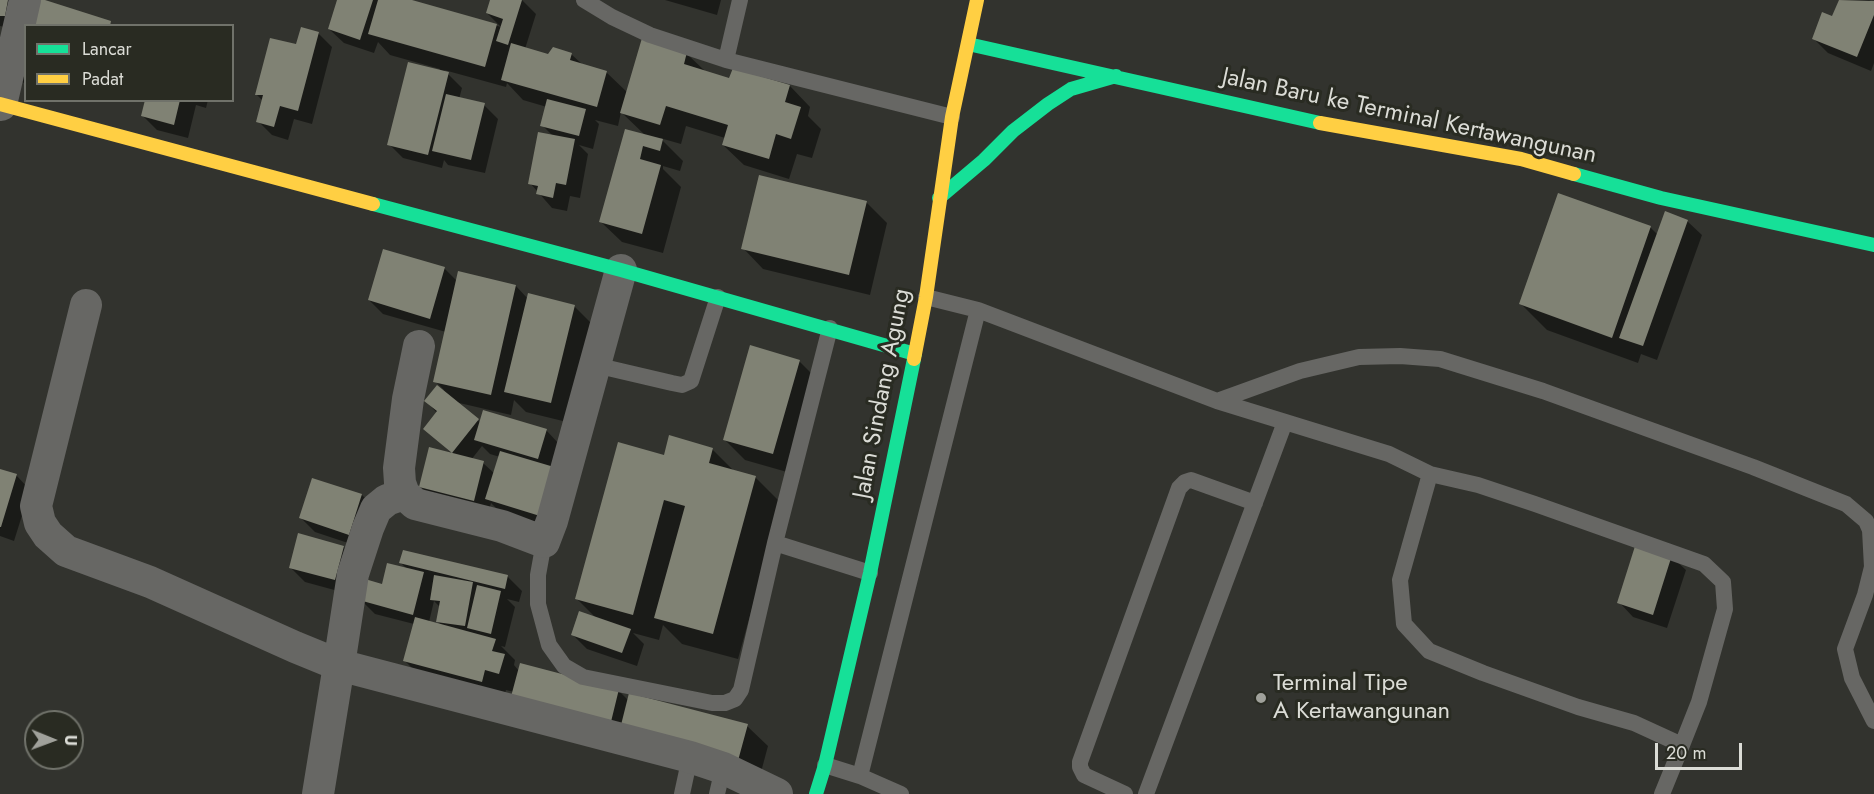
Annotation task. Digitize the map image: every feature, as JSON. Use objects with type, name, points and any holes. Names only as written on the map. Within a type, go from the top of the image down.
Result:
[{"type":"main road","name":"Jalan Sindang Agung","points":[[816,794],[825,765],[870,573],[915,354],[926,297],[952,117],[977,0]]},
{"type":"main road","name":"Jalan Baru ke Terminal Kertawangunan","points":[[968,44],[1300,118],[1521,159],[1660,198],[1874,245]]},
{"type":"main road","points":[[939,198],[984,160],[1013,131],[1048,104],[1071,89],[1116,76]]},
{"type":"main road","points":[[0,104],[621,270],[915,354]]},
{"type":"street","points":[[0,104],[25,0]]},
{"type":"street","points":[[419,346],[408,399],[399,468],[400,483],[404,494],[415,504],[502,526],[544,542],[552,521],[621,270]]},
{"type":"street","points":[[86,305],[36,506],[40,523],[48,535],[66,551],[150,582],[339,665],[690,757],[720,781],[777,794]]},
{"type":"street","points":[[318,794],[353,574],[376,510],[387,500],[404,494]]},
{"type":"lane","points":[[584,0],[612,17],[650,35],[726,60],[952,117]]},
{"type":"lane","points":[[612,17],[617,0]]},
{"type":"lane","points":[[726,60],[740,0]]},
{"type":"lane","points":[[596,365],[682,385],[691,381],[718,297]]},
{"type":"lane","points":[[926,297],[978,310],[1217,401],[1389,454],[1430,474],[1478,485],[1704,564],[1723,582],[1725,609],[1699,702],[1662,794]]},
{"type":"lane","points":[[860,776],[978,310]]},
{"type":"lane","points":[[544,542],[538,575],[538,604],[549,645],[564,666],[583,677],[712,703],[725,703],[735,699],[741,690],[775,543],[830,328]]},
{"type":"lane","points":[[1217,401],[1300,371],[1359,357],[1400,356],[1440,359],[1543,391],[1753,467],[1846,504],[1866,521],[1870,530],[1872,567],[1865,595],[1845,649],[1851,678],[1874,721]]},
{"type":"lane","points":[[1146,794],[1285,422]]},
{"type":"lane","points":[[1430,474],[1400,580],[1404,624],[1429,651],[1578,707],[1634,723],[1682,745]]},
{"type":"lane","points":[[1125,794],[1083,775],[1080,762],[1179,488],[1191,480],[1255,502]]},
{"type":"lane","points":[[775,543],[870,573]]},
{"type":"lane","points":[[682,794],[690,757]]},
{"type":"lane","points":[[825,765],[860,776],[901,794]]},
{"type":"building","points":[[0,0],[8,0],[5,16],[0,16]]},
{"type":"building","points":[[31,0],[45,0],[111,21],[110,24],[24,24],[23,26]]},
{"type":"building","points":[[337,0],[373,0],[360,40],[328,29]]},
{"type":"building","points":[[378,0],[412,0],[497,24],[485,67],[368,34]]},
{"type":"building","points":[[490,0],[522,0],[508,45],[496,41],[503,19],[486,13]]},
{"type":"building","points":[[1839,0],[1874,1],[1874,15],[1857,57],[1812,39],[1822,12],[1832,16]]},
{"type":"building","points":[[301,27],[319,32],[298,111],[280,106],[274,127],[256,122],[263,95],[255,95],[270,38],[296,44]]},
{"type":"building","points":[[642,38],[687,52],[684,64],[729,78],[733,68],[790,85],[785,102],[801,107],[791,139],[776,134],[769,159],[722,145],[728,125],[666,106],[660,125],[620,113]]},
{"type":"building","points":[[511,43],[548,54],[553,47],[572,53],[570,60],[607,71],[597,107],[501,80]]},
{"type":"building","points":[[408,62],[449,72],[428,155],[387,145]]},
{"type":"building","points":[[446,94],[485,103],[471,160],[432,151]]},
{"type":"building","points":[[547,99],[586,109],[579,136],[540,126]]},
{"type":"building","points":[[144,102],[180,102],[174,125],[141,116]]},
{"type":"building","points":[[625,129],[663,139],[660,151],[643,146],[640,159],[661,165],[642,234],[599,222]]},
{"type":"building","points":[[538,132],[575,139],[566,185],[556,183],[553,198],[536,194],[538,186],[528,184]]},
{"type":"building","points":[[759,175],[867,201],[849,275],[741,249]]},
{"type":"building","points":[[1558,193],[1651,226],[1612,338],[1519,304]]},
{"type":"building","points":[[1665,211],[1688,220],[1643,346],[1619,338]]},
{"type":"building","points":[[383,249],[445,267],[430,319],[368,300]]},
{"type":"building","points":[[458,271],[516,285],[491,395],[433,382]]},
{"type":"building","points":[[528,293],[575,305],[551,403],[504,392]]},
{"type":"building","points":[[750,345],[800,360],[773,454],[723,440]]},
{"type":"building","points":[[437,385],[479,419],[452,453],[423,429],[437,411],[424,401]]},
{"type":"building","points":[[483,410],[547,429],[538,459],[474,440]]},
{"type":"building","points":[[669,435],[713,448],[709,463],[756,476],[713,634],[654,618],[685,506],[664,500],[633,615],[575,599],[618,442],[664,455]]},
{"type":"building","points":[[429,447],[484,461],[474,501],[419,487]]},
{"type":"building","points":[[500,451],[554,467],[540,516],[485,499]]},
{"type":"building","points":[[0,469],[17,474],[1,527],[0,527]]},
{"type":"building","points":[[312,478],[362,494],[349,535],[299,518]]},
{"type":"building","points":[[298,533],[344,546],[335,580],[289,568]]},
{"type":"building","points":[[1636,543],[1672,555],[1653,615],[1617,603]]},
{"type":"building","points":[[403,550],[508,575],[505,589],[399,563]]},
{"type":"building","points":[[387,563],[424,572],[413,615],[359,600],[365,579],[382,584]]},
{"type":"building","points":[[434,575],[473,582],[465,626],[436,622],[440,601],[430,600]]},
{"type":"building","points":[[477,585],[501,591],[491,634],[467,628]]},
{"type":"building","points":[[579,611],[631,629],[622,653],[571,635]]},
{"type":"building","points":[[415,617],[496,639],[492,651],[505,654],[499,674],[485,670],[482,682],[403,661]]},
{"type":"building","points":[[520,663],[619,689],[609,730],[509,704]]},
{"type":"building","points":[[629,693],[748,724],[736,768],[618,737]]},
{"type":"traffic: fast","points":[[968,44],[1320,123]]},
{"type":"traffic: fast","points":[[939,198],[984,160],[1013,131],[1048,104],[1071,89],[1116,76]]},
{"type":"traffic: fast","points":[[1574,174],[1661,198],[1874,245]]},
{"type":"traffic: fast","points":[[373,204],[621,270],[915,354]]},
{"type":"traffic: fast","points":[[816,794],[825,765],[870,573],[914,359]]},
{"type":"traffic: slow","points":[[914,359],[926,297],[952,117],[977,0]]},
{"type":"traffic: slow","points":[[0,104],[373,204]]},
{"type":"traffic: slow","points":[[1320,123],[1521,159],[1574,174]]},
{"type":"place","name":"Terminal Tipe A Kertawangunan","points":[[1261,698]]}]
